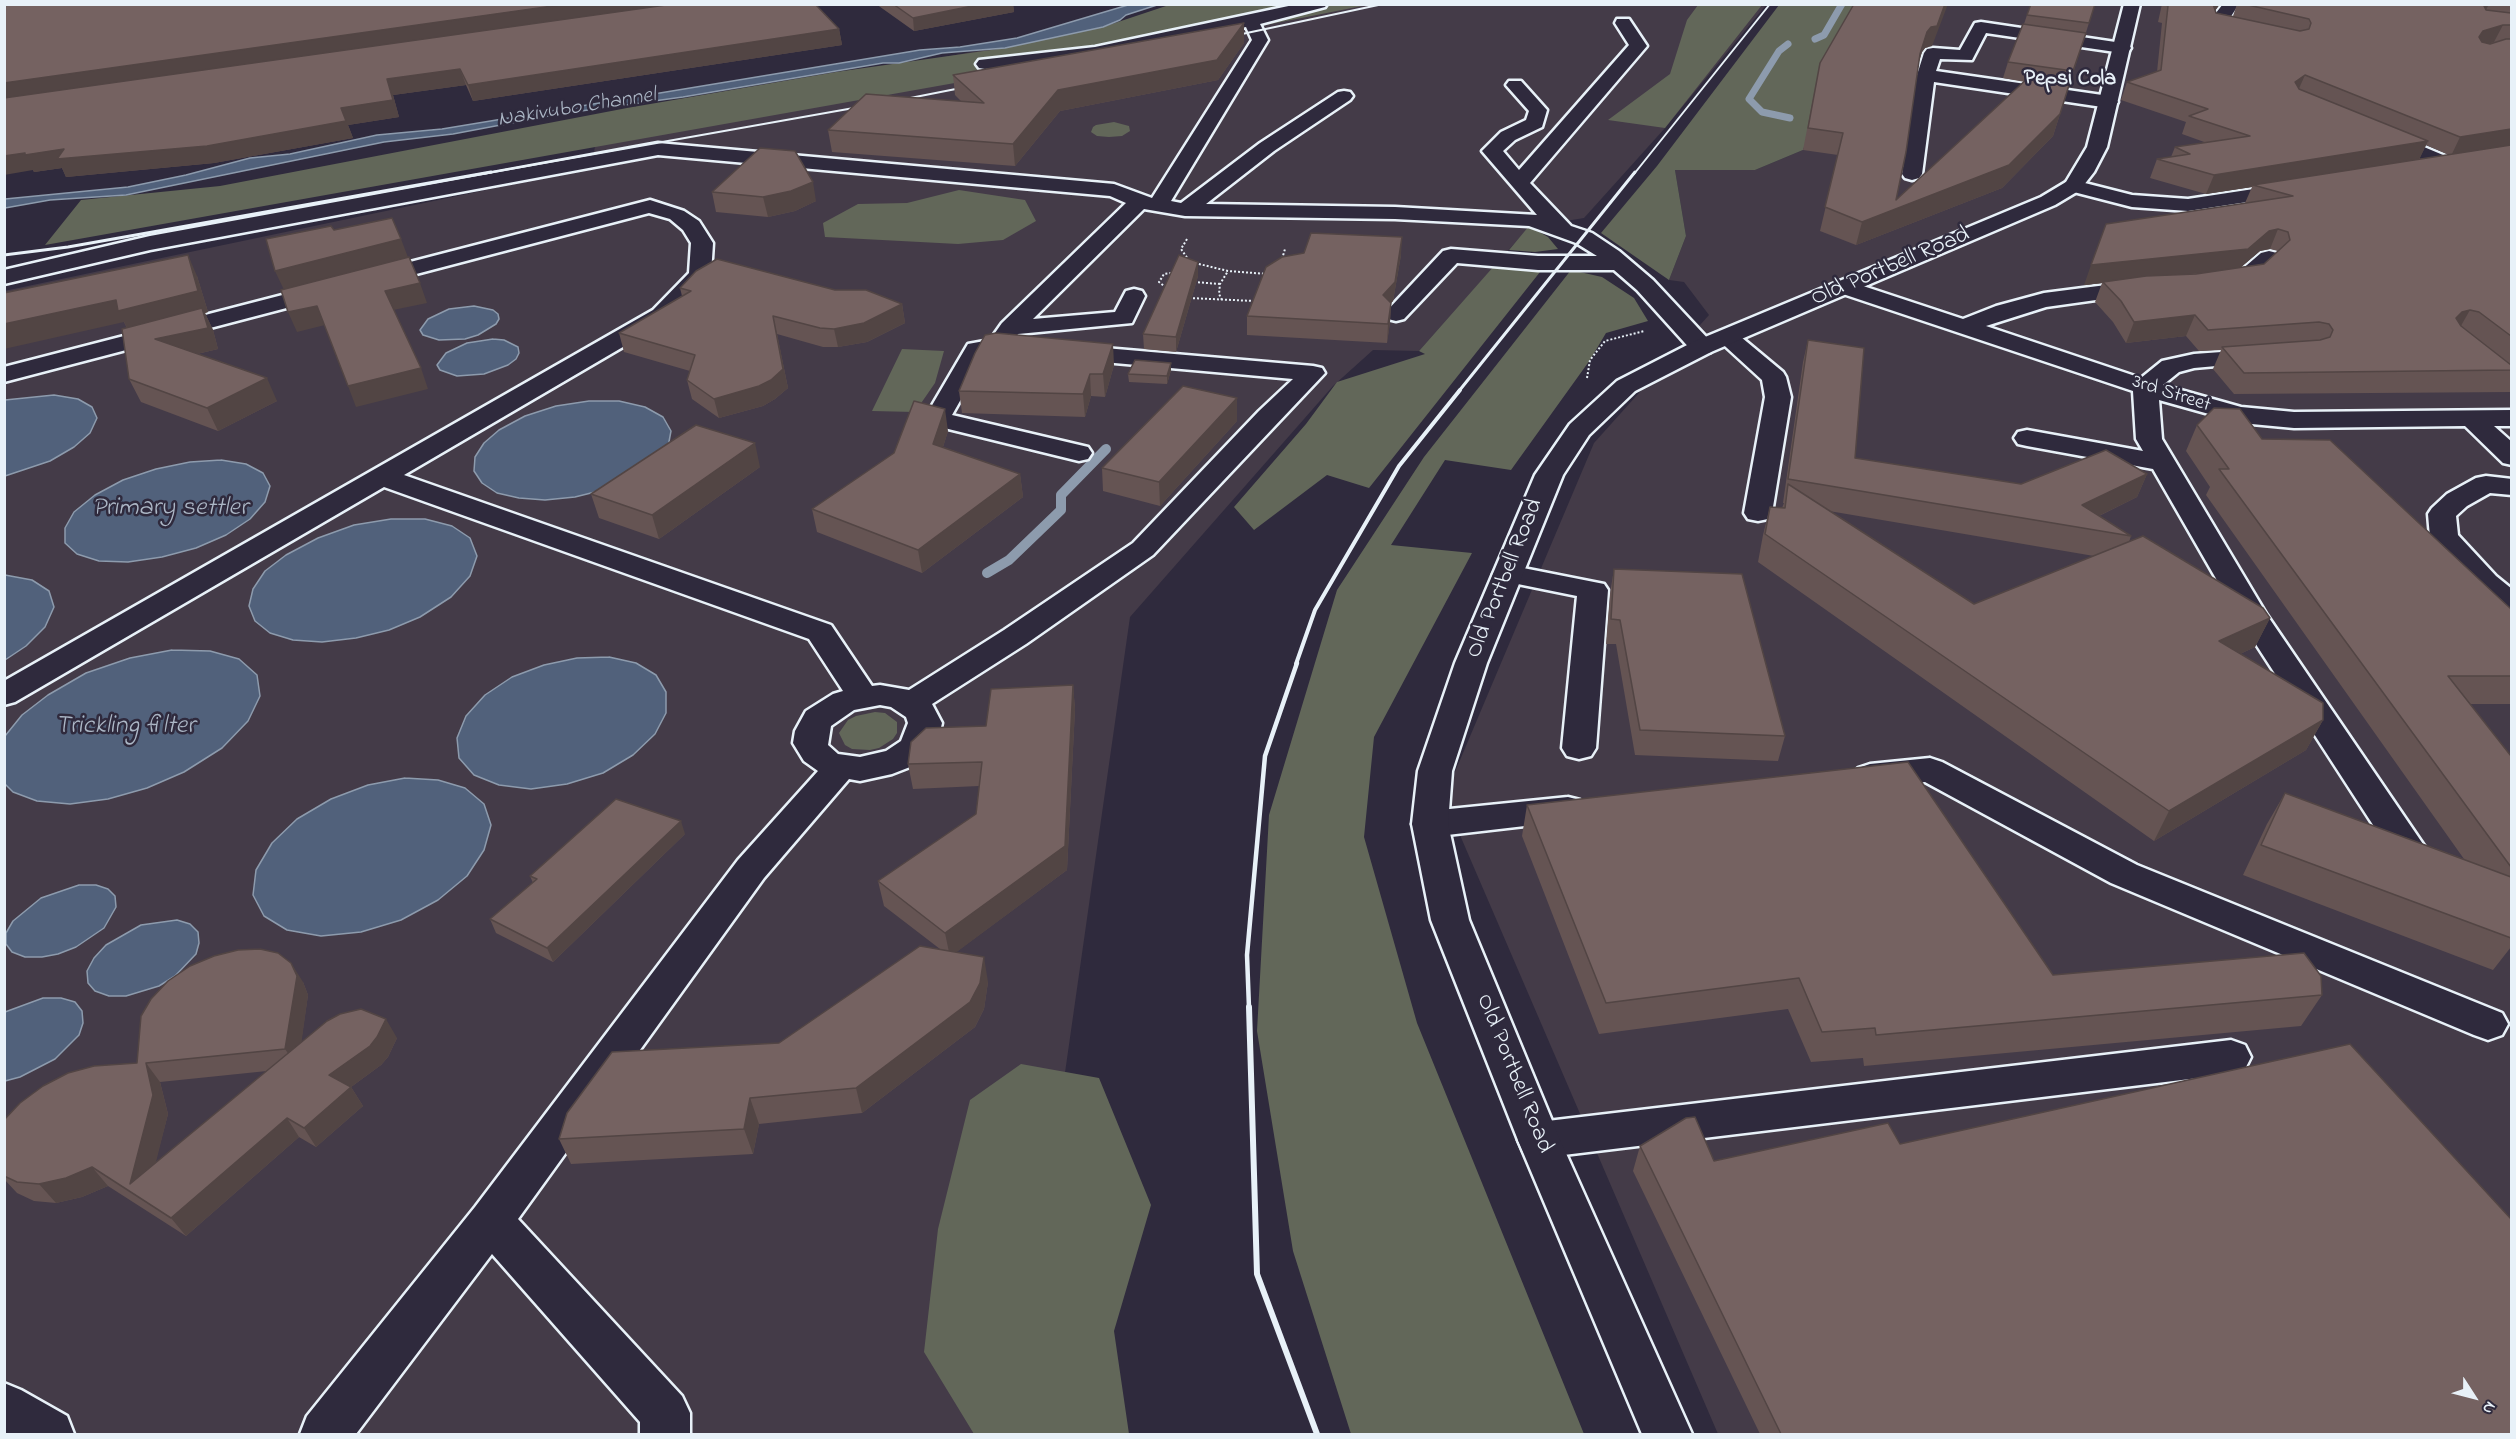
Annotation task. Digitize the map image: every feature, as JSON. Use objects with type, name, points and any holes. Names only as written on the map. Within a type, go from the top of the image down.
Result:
[{"type":"main road","points":[[985,64],[1095,52],[1251,21],[1319,4]]},
{"type":"main road","name":"Old Portbell Road","points":[[1667,1434],[1539,1140],[1450,920],[1430,824],[1435,771],[1471,663],[1549,475],[1580,430],[1626,386],[1714,342],[2048,201],[2073,186],[2084,172],[2097,147],[2132,4]]},
{"type":"main road","points":[[2231,4],[2227,13],[2216,23],[2260,33]]},
{"type":"main road","points":[[1004,337],[1149,203],[1260,40],[1251,21]]},
{"type":"main road","points":[[1520,183],[1638,46],[1623,23]]},
{"type":"main road","points":[[1912,174],[1926,75],[1933,53],[1966,56],[1981,27],[2121,48]]},
{"type":"main road","points":[[1926,75],[2109,102]]},
{"type":"main road","points":[[1515,85],[1538,110],[1535,123],[1508,136],[1492,151],[1563,230]]},
{"type":"main road","points":[[1185,210],[1267,147],[1344,96]]},
{"type":"main road","points":[[2363,127],[2448,164]]},
{"type":"main road","points":[[4,277],[150,243],[658,149],[1114,190],[1149,203],[1185,210],[1395,213],[1532,220],[1584,238],[1714,342],[1774,377],[1778,397],[1758,513]]},
{"type":"main road","points":[[2412,170],[2469,161]]},
{"type":"main road","points":[[2073,186],[2132,201],[2188,205],[2318,185]]},
{"type":"main road","points":[[4,375],[650,206],[677,215],[691,226],[702,243],[700,274],[661,315],[4,695]]},
{"type":"main road","points":[[1396,314],[1451,256],[1538,263],[1618,263]]},
{"type":"main road","points":[[2199,283],[2247,277],[2258,270],[2269,258]]},
{"type":"main road","points":[[1966,326],[2004,311],[2044,300],[2138,287],[2168,286]]},
{"type":"main road","name":"3rd Street","points":[[1845,287],[2217,410],[2270,419],[2511,418]]},
{"type":"main road","points":[[1079,453],[937,419],[977,349],[1004,337],[1124,318],[1134,296]]},
{"type":"main road","points":[[911,703],[1015,637],[1143,549],[1268,416],[1313,373],[1004,337]]},
{"type":"main road","points":[[2286,354],[2194,361],[2171,366],[2145,387],[2149,439],[2252,615],[2412,856]]},
{"type":"main road","points":[[2471,418],[2511,457]]},
{"type":"main road","points":[[2026,438],[2163,464]]},
{"type":"main road","points":[[382,477],[820,632],[862,696]]},
{"type":"main road","points":[[2511,487],[2486,484],[2457,500],[2442,514],[2444,537],[2485,582],[2511,604]]},
{"type":"main road","points":[[1508,574],[1593,590],[1579,748]]},
{"type":"main road","points":[[862,696],[897,697],[911,703],[921,712],[925,723],[922,736],[898,759],[880,766],[860,769],[841,767],[826,762],[816,753],[810,743],[812,731],[818,719],[845,701],[862,696]]},
{"type":"main road","points":[[325,1434],[491,1221],[752,869],[841,767]]},
{"type":"main road","points":[[1835,780],[1930,770],[2124,874],[2488,1024]]},
{"type":"main road","points":[[1430,824],[1600,806]]},
{"type":"main road","points":[[1539,1140],[2231,1057]]},
{"type":"main road","points":[[491,1221],[665,1413],[665,1434]]},
{"type":"main road","points":[[4,1407],[49,1434]]},
{"type":"path","points":[[1212,210],[1206,224],[1190,233],[1181,249],[1184,256],[1193,263],[1228,272],[1277,274]]},
{"type":"path","points":[[1280,266],[1286,249]]},
{"type":"path","points":[[1194,282],[1193,276],[1180,272],[1169,273],[1159,279],[1161,284],[1175,288],[1194,282],[1220,284]]},
{"type":"path","points":[[1222,300],[1219,294],[1220,284],[1228,272]]},
{"type":"path","points":[[1134,296],[1254,301]]},
{"type":"shaded area","points":[[1229,5],[1766,5],[1665,128],[1584,218],[1529,227],[1419,351],[1373,350],[1333,386],[1130,617],[1025,1353],[1056,1434],[5,1434],[4,291],[591,168],[600,120]]},
{"type":"shaded area","points":[[1872,5],[2511,5],[2511,1434],[1718,1434],[1444,798],[1594,443],[1709,315],[1684,282],[1669,280],[1686,236],[1675,170],[1755,170],[1803,150]]},
{"type":"green space","points":[[1169,5],[1367,5],[1140,50],[45,245],[81,200],[220,186],[627,108],[836,72],[1005,48],[1103,27]]},
{"type":"green space","points":[[1698,5],[1762,5],[1665,128],[1608,120],[1670,74],[1687,20]]},
{"type":"green space","points":[[1779,5],[1861,5],[1803,150],[1755,170],[1675,170],[1686,236],[1669,280],[1601,233],[1657,166]]},
{"type":"green space","points":[[1114,122],[1129,126],[1130,131],[1122,136],[1109,137],[1097,136],[1091,132],[1096,125]]},
{"type":"green space","points":[[959,190],[1025,200],[1036,221],[1003,240],[958,244],[825,237],[823,223],[858,204],[907,203]]},
{"type":"green space","points":[[1529,226],[1548,237],[1558,249],[1535,252],[1509,250]]},
{"type":"green space","points":[[1494,266],[1540,272],[1369,488],[1327,475],[1254,530],[1234,507],[1306,424],[1337,382],[1425,354],[1419,351]]},
{"type":"green space","points":[[1571,270],[1602,277],[1634,298],[1648,321],[1606,333],[1590,360],[1511,470],[1445,460],[1391,545],[1472,553],[1374,737],[1364,837],[1417,1023],[1584,1434],[1351,1434],[1293,1251],[1257,1031],[1269,815],[1337,590],[1424,457]]},
{"type":"green space","points":[[902,349],[944,351],[935,383],[915,412],[872,411]]},
{"type":"green space","points":[[875,712],[885,713],[897,722],[897,733],[893,739],[879,748],[870,750],[852,749],[845,745],[839,733],[848,720]]},
{"type":"green space","points":[[1021,1064],[1099,1078],[1151,1205],[1114,1331],[1129,1434],[974,1434],[924,1352],[938,1229],[970,1100]]},
{"type":"water","name":"Nakivubo Channel","points":[[1128,5],[1157,5],[1126,15],[1103,27],[1005,48],[942,53],[899,63],[883,63],[683,97],[559,114],[453,134],[384,142],[126,195],[50,200],[5,208],[5,199],[128,187],[250,158],[290,154],[377,135],[442,129],[920,50],[960,47],[1017,38]]},
{"type":"water","points":[[474,306],[493,310],[498,314],[499,319],[496,324],[478,335],[465,339],[439,340],[423,335],[420,330],[428,319],[449,309]]},
{"type":"water","points":[[493,339],[504,340],[518,347],[519,353],[516,359],[508,365],[484,374],[457,376],[440,370],[437,365],[446,353],[467,343]]},
{"type":"water","name":"Primary settler","points":[[54,395],[78,399],[92,407],[97,418],[90,433],[74,447],[50,461],[5,476],[5,400]]},
{"type":"water","points":[[589,401],[619,401],[645,407],[663,417],[671,431],[668,447],[603,490],[575,497],[545,500],[519,498],[497,493],[482,483],[474,471],[475,457],[484,443],[499,430],[525,416],[556,406]]},
{"type":"water","name":"Primary settler","points":[[221,460],[246,464],[263,473],[270,486],[265,502],[250,519],[226,535],[196,548],[162,557],[128,562],[99,561],[77,554],[65,543],[65,528],[74,512],[95,495],[123,480],[156,469],[190,462]]},
{"type":"water","points":[[391,519],[425,519],[452,526],[470,538],[477,556],[470,576],[451,597],[420,617],[389,630],[356,638],[322,642],[293,640],[270,633],[255,621],[249,606],[253,589],[265,571],[286,555],[318,538],[354,525]]},
{"type":"water","points":[[5,575],[32,580],[49,591],[54,607],[45,627],[26,646],[5,660]]},
{"type":"water","name":"Trickling filter","points":[[172,650],[210,651],[239,659],[257,675],[260,696],[248,721],[222,748],[184,772],[147,788],[108,799],[70,804],[37,801],[13,792],[5,784],[5,736],[22,715],[48,695],[86,673],[130,658]]},
{"type":"water","points":[[609,657],[636,663],[656,675],[666,692],[666,713],[655,734],[633,755],[603,773],[567,784],[531,789],[499,785],[474,775],[459,758],[457,738],[466,716],[485,695],[512,677],[544,665],[577,658]]},
{"type":"water","points":[[405,778],[438,780],[465,788],[484,804],[491,825],[484,850],[467,876],[438,900],[401,920],[361,932],[321,936],[287,930],[264,916],[253,895],[256,870],[272,843],[297,819],[331,799],[368,785]]},
{"type":"water","points":[[79,885],[96,885],[108,889],[115,896],[116,907],[104,928],[76,947],[58,954],[25,957],[12,952],[6,944],[6,933],[13,921],[41,898]]},
{"type":"water","points":[[177,920],[190,924],[198,932],[199,943],[196,954],[175,976],[159,986],[126,996],[109,996],[95,991],[88,983],[87,971],[94,958],[106,945],[141,925]]},
{"type":"water","points":[[43,998],[61,998],[75,1002],[82,1011],[83,1023],[79,1035],[55,1059],[20,1077],[5,1081],[5,1012]]},
{"type":"building","points":[[4,4],[567,4],[4,83]]},
{"type":"building","points":[[673,4],[815,4],[839,29],[468,85],[460,69],[387,79],[393,100],[341,108],[346,121],[207,146],[57,159],[64,149],[4,156],[4,98]]},
{"type":"building","points":[[893,4],[982,4],[913,18]]},
{"type":"building","points":[[1854,4],[1945,4],[1937,26],[1931,27],[1927,32],[1920,54],[1906,152],[1896,200],[2030,76],[2070,82],[2060,114],[2009,165],[1862,222],[1825,207],[1843,133],[1808,128],[1820,63]]},
{"type":"building","points":[[2031,4],[2095,4],[2089,23],[2027,15]]},
{"type":"building","points":[[2164,4],[2213,4],[2216,13],[2300,31],[2309,29],[2311,23],[2309,19],[2244,4],[2483,4],[2486,10],[2511,13],[2511,25],[2483,31],[2479,37],[2482,42],[2490,44],[2511,39],[2511,129],[2460,137],[2305,75],[2295,82],[2299,89],[2428,141],[2214,175],[2157,159],[2190,154],[2175,147],[2250,136],[2189,116],[2208,109],[2127,82],[2161,70],[2168,6]]},
{"type":"building","points":[[1244,23],[1217,60],[1058,90],[1013,144],[828,130],[866,94],[984,103],[953,75]]},
{"type":"building","points":[[2023,24],[2086,33],[2073,71],[2008,62]]},
{"type":"building","points":[[2511,145],[2511,336],[2479,312],[2470,310],[2462,312],[2456,318],[2461,326],[2511,365],[2511,370],[2244,373],[2222,347],[2320,340],[2330,337],[2333,330],[2329,324],[2319,322],[2208,330],[2195,315],[2134,322],[2121,301],[2103,282],[2146,276],[2196,274],[2264,264],[2290,240],[2288,232],[2278,229],[2269,231],[2248,249],[2091,265],[2106,224],[2293,196],[2253,185]]},
{"type":"building","points":[[760,148],[795,151],[813,182],[791,191],[763,197],[712,192]]},
{"type":"building","points":[[392,218],[401,239],[275,271],[266,239],[331,226],[334,230]]},
{"type":"building","points":[[1311,233],[1402,237],[1395,282],[1383,295],[1391,303],[1388,324],[1247,316],[1266,267],[1282,257],[1304,253]]},
{"type":"building","points":[[188,255],[198,291],[118,311],[116,300],[4,324],[4,293]]},
{"type":"building","points":[[1179,255],[1198,262],[1176,337],[1143,334]]},
{"type":"building","points":[[409,257],[420,283],[385,291],[421,368],[348,386],[317,306],[288,312],[281,290]]},
{"type":"building","points":[[717,259],[835,290],[866,290],[902,304],[864,323],[834,329],[820,328],[773,316],[783,369],[771,380],[759,386],[714,399],[687,380],[695,355],[619,333],[691,291],[680,288],[696,271]]},
{"type":"building","points":[[202,308],[208,328],[155,339],[267,378],[207,408],[129,379],[122,329]]},
{"type":"building","points":[[996,333],[1113,344],[1103,374],[1090,374],[1083,394],[959,391],[985,335]]},
{"type":"building","points":[[1808,340],[1864,348],[1855,458],[2021,484],[2106,450],[2147,474],[2082,505],[2131,536],[1788,479]]},
{"type":"building","points":[[1135,360],[1171,363],[1167,376],[1128,374]]},
{"type":"building","points":[[1183,386],[1237,398],[1159,482],[1102,468]]},
{"type":"building","points":[[914,401],[945,409],[933,444],[1020,474],[918,550],[812,509],[894,453]]},
{"type":"building","points":[[2214,408],[2240,409],[2262,439],[2330,440],[2511,609],[2511,676],[2448,676],[2511,756],[2511,867],[2219,469],[2229,469],[2197,425]]},
{"type":"building","points":[[696,425],[755,443],[652,515],[591,494]]},
{"type":"building","points":[[1788,484],[1974,604],[2143,536],[2263,608],[2270,618],[2219,641],[2323,703],[2323,720],[2169,811],[1765,534],[1770,507],[1785,508]]},
{"type":"building","points":[[1614,569],[1742,574],[1785,736],[1640,730],[1620,620],[1611,619]]},
{"type":"building","points":[[1073,685],[1065,846],[945,933],[878,881],[976,814],[982,762],[908,764],[911,742],[926,728],[986,726],[991,689]]},
{"type":"building","points":[[1908,762],[2053,975],[2304,953],[2321,976],[2322,995],[1876,1035],[1875,1028],[1822,1032],[1799,978],[1606,1003],[1527,805]]},
{"type":"building","points":[[2285,793],[2511,877],[2511,938],[2261,845]]},
{"type":"building","points":[[616,799],[681,821],[547,948],[490,919],[537,879],[530,876]]},
{"type":"building","points":[[920,946],[984,957],[980,983],[970,1002],[856,1088],[750,1098],[744,1129],[559,1139],[567,1113],[612,1052],[779,1043]]},
{"type":"building","points":[[260,949],[278,953],[291,963],[297,976],[285,1049],[146,1063],[153,1095],[130,1184],[327,1021],[340,1014],[361,1009],[386,1019],[370,1046],[329,1075],[351,1087],[304,1128],[287,1118],[171,1218],[92,1167],[66,1178],[39,1184],[17,1182],[4,1176],[4,1120],[20,1103],[43,1086],[68,1073],[94,1066],[137,1063],[141,1016],[151,999],[168,981],[190,966],[214,956],[238,950]]},
{"type":"building","points":[[2350,1044],[2511,1219],[2511,1434],[1781,1434],[1640,1146],[1686,1118],[1695,1117],[1714,1161],[1888,1123],[1900,1144]]},
{"type":"waterway","points":[[1815,39],[1824,35],[1842,4]]},
{"type":"waterway","points":[[1788,44],[1779,51],[1749,99],[1762,112],[1790,118]]},
{"type":"waterway","points":[[987,573],[1009,560],[1061,510],[1061,495],[1106,449]]},
{"type":"railway","points":[[1228,37],[1383,4]]},
{"type":"railway","points":[[1634,174],[1770,4]]},
{"type":"railway","points":[[895,101],[971,86]]},
{"type":"railway","points":[[482,174],[865,106]]},
{"type":"railway","points":[[4,255],[68,247],[491,172]]},
{"type":"railway","points":[[1459,391],[1635,172]]},
{"type":"railway","points":[[1296,664],[1315,610],[1399,466],[1460,390]]},
{"type":"railway","points":[[1249,1008],[1247,955],[1265,756],[1297,663]]},
{"type":"railway","points":[[1249,1007],[1257,1274],[1317,1434]]},
{"type":"district","name":"Pepsi Cola","points":[[2070,80]]}]
